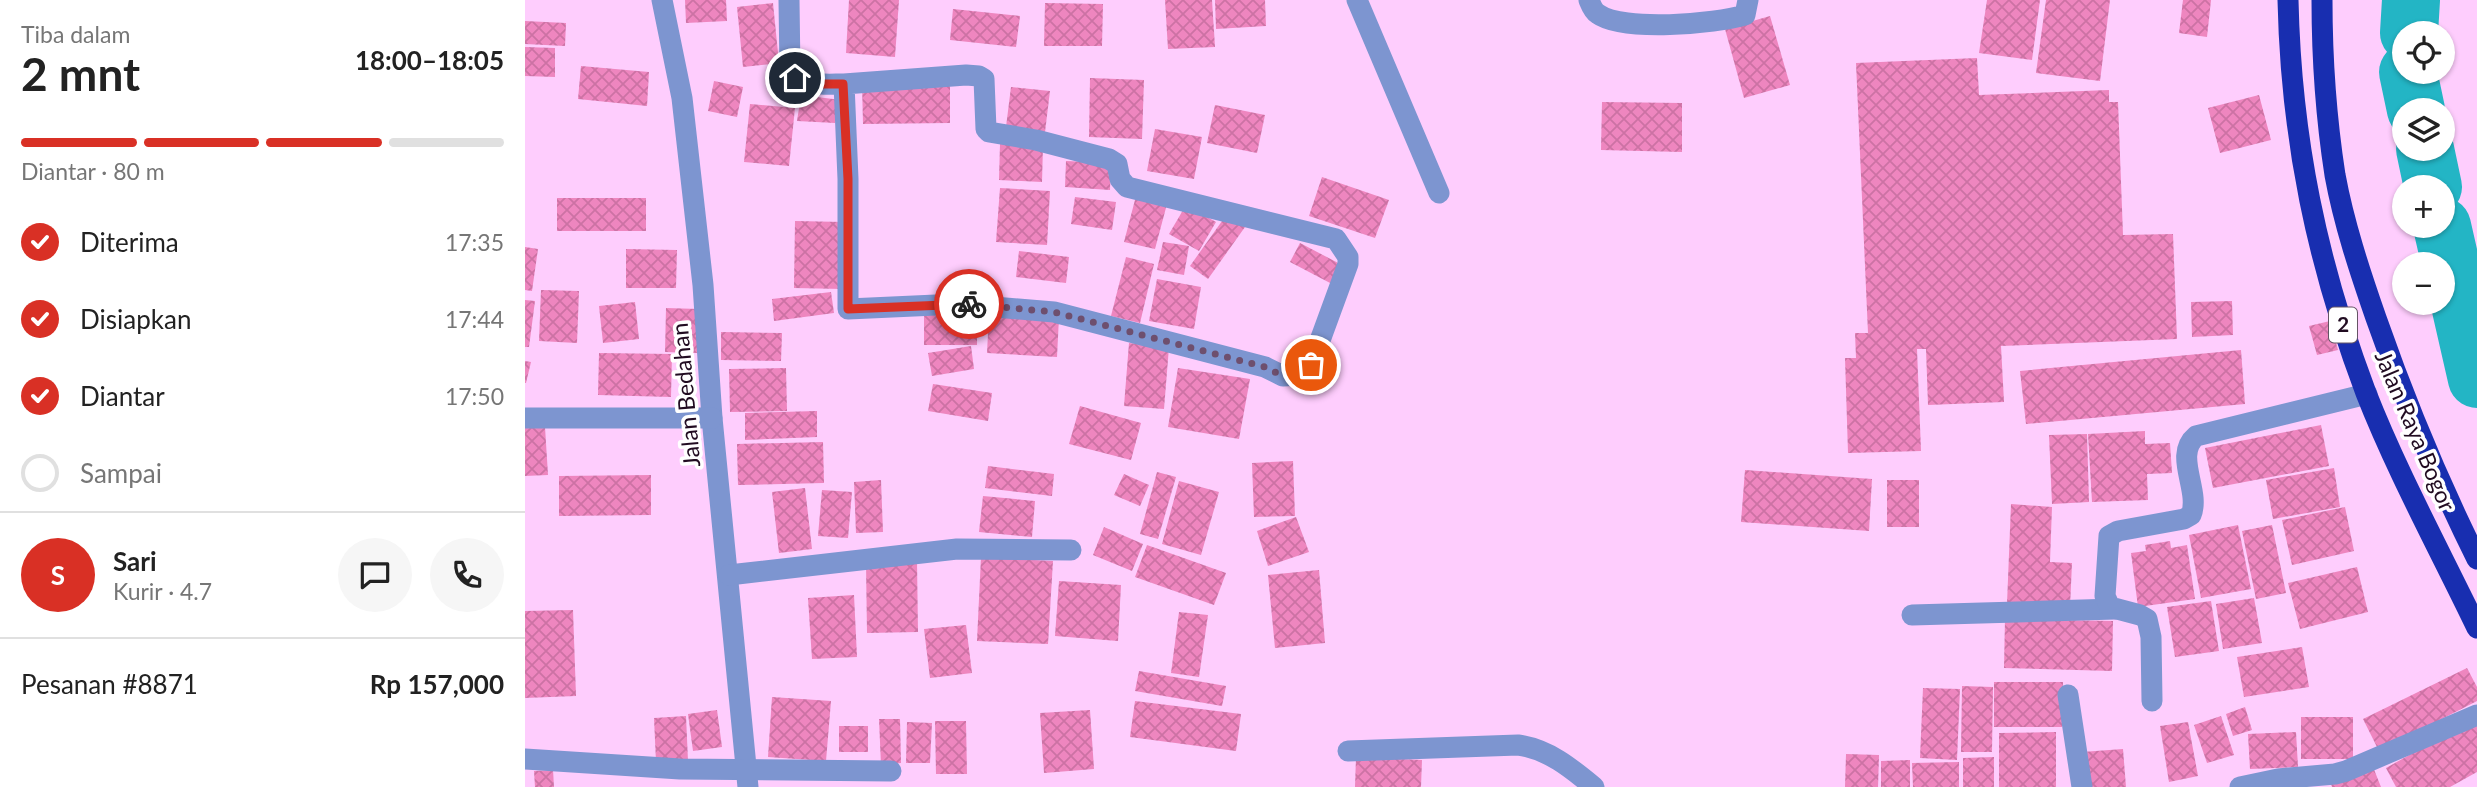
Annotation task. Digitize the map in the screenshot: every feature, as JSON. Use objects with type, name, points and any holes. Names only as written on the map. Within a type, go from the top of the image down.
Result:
[{"type":"highway","name":"Jalan Raya Bogor","points":[[2288,0],[2290,65],[2304,179],[2326,274],[2367,394],[2477,628]]},
{"type":"highway","name":"Jalan Raya Bogor","points":[[2322,0],[2322,62],[2336,176],[2357,263],[2400,387],[2447,498],[2477,559]]},
{"type":"street","name":"Jalan Bedahan","points":[[662,0],[682,98],[703,285],[712,418],[747,778]]},
{"type":"street","points":[[789,0],[790,71],[795,78],[843,84],[979,76],[984,79],[986,129],[989,132],[1036,140],[1109,159],[1117,164],[1120,179],[1127,187],[1336,239],[1348,257],[1348,264],[1311,365],[1303,375],[1283,376],[1265,367],[1054,312],[958,304],[848,309],[848,179],[843,84]]},
{"type":"street","points":[[1357,0],[1439,193]]},
{"type":"street","points":[[1589,0],[1598,15],[1621,22],[1682,25],[1745,15],[1748,0]]},
{"type":"street","points":[[2152,701],[2151,637],[2147,619],[2110,607],[2105,596],[2109,536],[2118,531],[2184,519],[2191,515],[2194,501],[2186,453],[2189,441],[2196,436],[2367,394]]},
{"type":"street","points":[[525,418],[712,418]]},
{"type":"street","points":[[729,575],[957,550],[1071,550]]},
{"type":"street","points":[[1912,615],[2115,609]]},
{"type":"street","points":[[2068,695],[2082,787]]},
{"type":"street","points":[[2240,787],[2278,779],[2346,771],[2477,715]]},
{"type":"street","points":[[1348,751],[1531,746],[1544,751],[1594,787]]},
{"type":"street","points":[[525,759],[747,778],[891,771]]},
{"type":"building","points":[[685,0],[726,0],[727,21],[686,23]]},
{"type":"building","points":[[849,0],[899,0],[895,57],[846,53]]},
{"type":"building","points":[[1165,0],[1212,0],[1215,47],[1168,49]]},
{"type":"building","points":[[1215,0],[1265,0],[1266,26],[1216,29]]},
{"type":"building","points":[[1987,0],[2040,0],[2032,60],[1979,53]]},
{"type":"building","points":[[2046,0],[2110,0],[2100,81],[2036,73]]},
{"type":"building","points":[[2183,0],[2211,0],[2207,37],[2179,33]]},
{"type":"building","points":[[773,3],[779,63],[743,67],[737,7]]},
{"type":"building","points":[[1045,3],[1103,4],[1102,46],[1044,46]]},
{"type":"building","points":[[953,9],[1020,16],[1016,47],[950,40]]},
{"type":"building","points":[[1770,16],[1790,85],[1744,98],[1725,29]]},
{"type":"building","points":[[525,21],[566,23],[565,46],[525,44]]},
{"type":"building","points":[[525,47],[555,48],[555,77],[525,76]]},
{"type":"building","points":[[1977,58],[1979,95],[2109,90],[2109,102],[2118,102],[2123,235],[2173,234],[2177,339],[2001,346],[2004,402],[1928,405],[1926,349],[1917,349],[1921,451],[1848,453],[1845,358],[1856,358],[1855,333],[1868,333],[1856,63]]},
{"type":"building","points":[[581,66],[649,72],[647,106],[578,99]]},
{"type":"building","points":[[1090,78],[1144,80],[1142,139],[1089,137]]},
{"type":"building","points":[[714,81],[743,87],[737,117],[708,111]]},
{"type":"building","points":[[950,83],[950,123],[863,124],[862,84]]},
{"type":"building","points":[[1011,87],[1050,91],[1045,132],[1006,127]]},
{"type":"building","points":[[801,95],[841,100],[835,123],[797,121]]},
{"type":"building","points":[[2259,95],[2271,140],[2220,153],[2208,108]]},
{"type":"building","points":[[1602,102],[1682,103],[1682,152],[1601,150]]},
{"type":"building","points":[[750,104],[795,108],[789,166],[744,162]]},
{"type":"building","points":[[1215,105],[1265,115],[1257,153],[1207,143]]},
{"type":"building","points":[[1155,129],[1202,137],[1194,179],[1147,171]]},
{"type":"building","points":[[1000,144],[1043,146],[1042,182],[999,180]]},
{"type":"building","points":[[1066,161],[1111,163],[1110,190],[1065,187]]},
{"type":"building","points":[[1322,177],[1389,200],[1375,238],[1309,216]]},
{"type":"building","points":[[1000,188],[1050,191],[1047,245],[996,242]]},
{"type":"building","points":[[1136,196],[1167,204],[1155,249],[1124,242]]},
{"type":"building","points":[[1075,197],[1116,202],[1112,230],[1071,224]]},
{"type":"building","points":[[557,198],[646,198],[646,231],[557,231]]},
{"type":"building","points":[[1186,205],[1216,222],[1199,251],[1169,234]]},
{"type":"building","points":[[1227,214],[1245,227],[1208,279],[1190,266]]},
{"type":"building","points":[[795,221],[844,222],[843,289],[794,288]]},
{"type":"building","points":[[1163,242],[1189,246],[1184,275],[1157,270]]},
{"type":"building","points":[[1300,243],[1342,265],[1332,284],[1290,262]]},
{"type":"building","points":[[525,247],[538,249],[532,291],[525,290]]},
{"type":"building","points":[[626,249],[677,250],[676,288],[626,288]]},
{"type":"building","points":[[1019,251],[1069,257],[1066,283],[1016,277]]},
{"type":"building","points":[[1126,257],[1154,264],[1140,323],[1111,316]]},
{"type":"building","points":[[1157,279],[1201,287],[1194,329],[1149,321]]},
{"type":"building","points":[[541,290],[579,291],[577,343],[539,341]]},
{"type":"building","points":[[831,292],[834,313],[774,321],[772,299]]},
{"type":"building","points":[[525,300],[535,301],[529,347],[525,347]]},
{"type":"building","points":[[2232,301],[2233,335],[2192,337],[2191,302]]},
{"type":"building","points":[[635,302],[639,339],[603,343],[599,306]]},
{"type":"building","points":[[666,308],[699,309],[698,353],[665,352]]},
{"type":"building","points":[[924,310],[977,310],[977,345],[924,345]]},
{"type":"building","points":[[989,313],[1059,317],[1057,357],[987,353]]},
{"type":"building","points":[[2330,321],[2338,350],[2317,355],[2309,326]]},
{"type":"building","points":[[721,332],[782,333],[781,361],[721,360]]},
{"type":"building","points":[[1129,343],[1169,347],[1164,409],[1124,406]]},
{"type":"building","points":[[971,346],[974,369],[932,376],[928,353]]},
{"type":"building","points":[[2241,350],[2245,404],[2026,424],[2020,371]]},
{"type":"building","points":[[599,353],[672,354],[671,397],[598,395]]},
{"type":"building","points":[[525,361],[531,362],[526,383],[525,383]]},
{"type":"building","points":[[786,368],[787,411],[730,412],[729,369]]},
{"type":"building","points":[[1178,368],[1250,379],[1239,439],[1168,427]]},
{"type":"building","points":[[933,384],[992,393],[988,421],[928,411]]},
{"type":"building","points":[[1080,406],[1141,423],[1131,460],[1069,444]]},
{"type":"building","points":[[817,411],[817,437],[745,440],[745,413]]},
{"type":"building","points":[[2321,425],[2329,466],[2213,488],[2205,448]]},
{"type":"building","points":[[545,427],[548,475],[525,476],[525,428]]},
{"type":"building","points":[[2145,431],[2145,444],[2170,443],[2172,473],[2147,474],[2148,500],[2092,502],[2088,434]]},
{"type":"building","points":[[2087,434],[2089,502],[2052,504],[2049,435]]},
{"type":"building","points":[[823,442],[824,483],[738,485],[737,444]]},
{"type":"building","points":[[1293,461],[1295,516],[1254,517],[1252,463]]},
{"type":"building","points":[[988,466],[1054,474],[1052,496],[985,488]]},
{"type":"building","points":[[2334,468],[2340,507],[2273,519],[2266,480]]},
{"type":"building","points":[[1745,470],[1872,479],[1869,531],[1741,522]]},
{"type":"building","points":[[1157,472],[1176,477],[1158,539],[1140,534]]},
{"type":"building","points":[[1124,474],[1149,485],[1140,506],[1114,495]]},
{"type":"building","points":[[651,475],[651,515],[559,516],[559,476]]},
{"type":"building","points":[[881,480],[883,532],[856,533],[854,482]]},
{"type":"building","points":[[1887,480],[1919,480],[1919,527],[1887,527]]},
{"type":"building","points":[[1179,481],[1219,492],[1201,555],[1162,544]]},
{"type":"building","points":[[805,488],[812,549],[779,553],[772,492]]},
{"type":"building","points":[[822,490],[852,492],[848,538],[818,536]]},
{"type":"building","points":[[983,496],[1035,501],[1032,537],[979,532]]},
{"type":"building","points":[[2011,504],[2052,507],[2050,562],[2072,563],[2070,607],[2007,604]]},
{"type":"building","points":[[2345,507],[2354,551],[2292,565],[2282,520]]},
{"type":"building","points":[[1296,517],[1309,552],[1268,566],[1257,531]]},
{"type":"building","points":[[2238,525],[2251,589],[2201,598],[2189,535]]},
{"type":"building","points":[[2272,525],[2286,593],[2256,599],[2242,531]]},
{"type":"building","points":[[1104,527],[1143,544],[1132,571],[1093,555]]},
{"type":"building","points":[[2170,541],[2171,548],[2187,545],[2195,599],[2138,607],[2131,553],[2146,551],[2145,545]]},
{"type":"building","points":[[1147,545],[1226,573],[1214,605],[1135,577]]},
{"type":"building","points":[[981,557],[1053,561],[1048,644],[977,641]]},
{"type":"building","points":[[917,562],[918,632],[867,633],[866,563]]},
{"type":"building","points":[[2357,567],[2368,612],[2300,629],[2288,583]]},
{"type":"building","points":[[1319,570],[1325,643],[1275,648],[1268,575]]},
{"type":"building","points":[[1059,581],[1121,585],[1118,641],[1055,636]]},
{"type":"building","points":[[854,595],[857,657],[812,659],[808,598]]},
{"type":"building","points":[[2254,598],[2262,643],[2223,649],[2216,604]]},
{"type":"building","points":[[2211,601],[2219,651],[2175,657],[2167,607]]},
{"type":"building","points":[[573,610],[576,696],[525,698],[525,611]]},
{"type":"building","points":[[1179,612],[1208,615],[1199,677],[1171,673]]},
{"type":"building","points":[[2005,619],[2113,621],[2112,671],[2004,668]]},
{"type":"building","points":[[966,625],[972,673],[930,678],[924,629]]},
{"type":"building","points":[[2302,647],[2309,687],[2244,697],[2237,657]]},
{"type":"building","points":[[2467,668],[2477,687],[2477,701],[2379,751],[2363,719]]},
{"type":"building","points":[[1139,671],[1226,686],[1222,706],[1135,691]]},
{"type":"building","points":[[1994,682],[2063,682],[2062,727],[1994,727]]},
{"type":"building","points":[[1962,686],[1993,687],[1992,752],[1961,752]]},
{"type":"building","points":[[1923,688],[1960,689],[1957,760],[1920,758]]},
{"type":"building","points":[[772,697],[831,701],[826,761],[768,757]]},
{"type":"building","points":[[1135,701],[1241,714],[1236,751],[1130,737]]},
{"type":"building","points":[[2245,707],[2252,730],[2233,736],[2226,714]]},
{"type":"building","points":[[717,710],[722,747],[693,751],[688,714]]},
{"type":"building","points":[[1090,710],[1094,769],[1044,773],[1040,713]]},
{"type":"building","points":[[686,716],[688,761],[656,762],[654,718]]},
{"type":"building","points":[[2221,716],[2234,755],[2207,763],[2194,725]]},
{"type":"building","points":[[2301,717],[2353,717],[2353,759],[2301,759]]},
{"type":"building","points":[[879,719],[900,719],[901,763],[881,765]]},
{"type":"building","points":[[2474,719],[2477,724],[2477,772],[2450,787],[2396,787],[2386,768]]},
{"type":"building","points":[[935,721],[966,721],[967,774],[936,774]]},
{"type":"building","points":[[907,722],[932,723],[930,763],[906,763]]},
{"type":"building","points":[[2188,722],[2198,776],[2169,782],[2160,726]]},
{"type":"building","points":[[839,726],[868,726],[868,752],[839,752]]},
{"type":"building","points":[[2056,732],[2056,787],[1999,787],[1999,733]]},
{"type":"building","points":[[2296,732],[2298,767],[2250,769],[2248,734]]},
{"type":"building","points":[[2123,749],[2126,787],[2085,787],[2082,752]]},
{"type":"building","points":[[1846,754],[1879,755],[1878,787],[1845,787]]},
{"type":"building","points":[[1356,757],[1422,760],[1421,787],[1355,787]]},
{"type":"building","points":[[1994,757],[1994,787],[1963,787],[1963,758]]},
{"type":"building","points":[[1910,760],[1910,787],[1881,787],[1881,761]]},
{"type":"building","points":[[1959,762],[1959,787],[1913,787],[1912,763]]},
{"type":"building","points":[[2373,767],[2381,787],[2332,787],[2331,784]]},
{"type":"building","points":[[553,770],[554,787],[535,787],[534,771]]},
{"type":"waterway","points":[[2410,21],[2411,0]]},
{"type":"waterway","points":[[2411,84],[2413,98]]},
{"type":"waterway","points":[[2428,161],[2430,175]]},
{"type":"waterway","points":[[2445,238],[2477,379]]},
{"type":"way so far","points":[[969,304],[1054,312],[1265,367],[1283,376],[1303,375],[1311,365]]},
{"type":"route","points":[[795,78],[815,84],[843,84],[848,179],[848,309],[969,304]]}]
